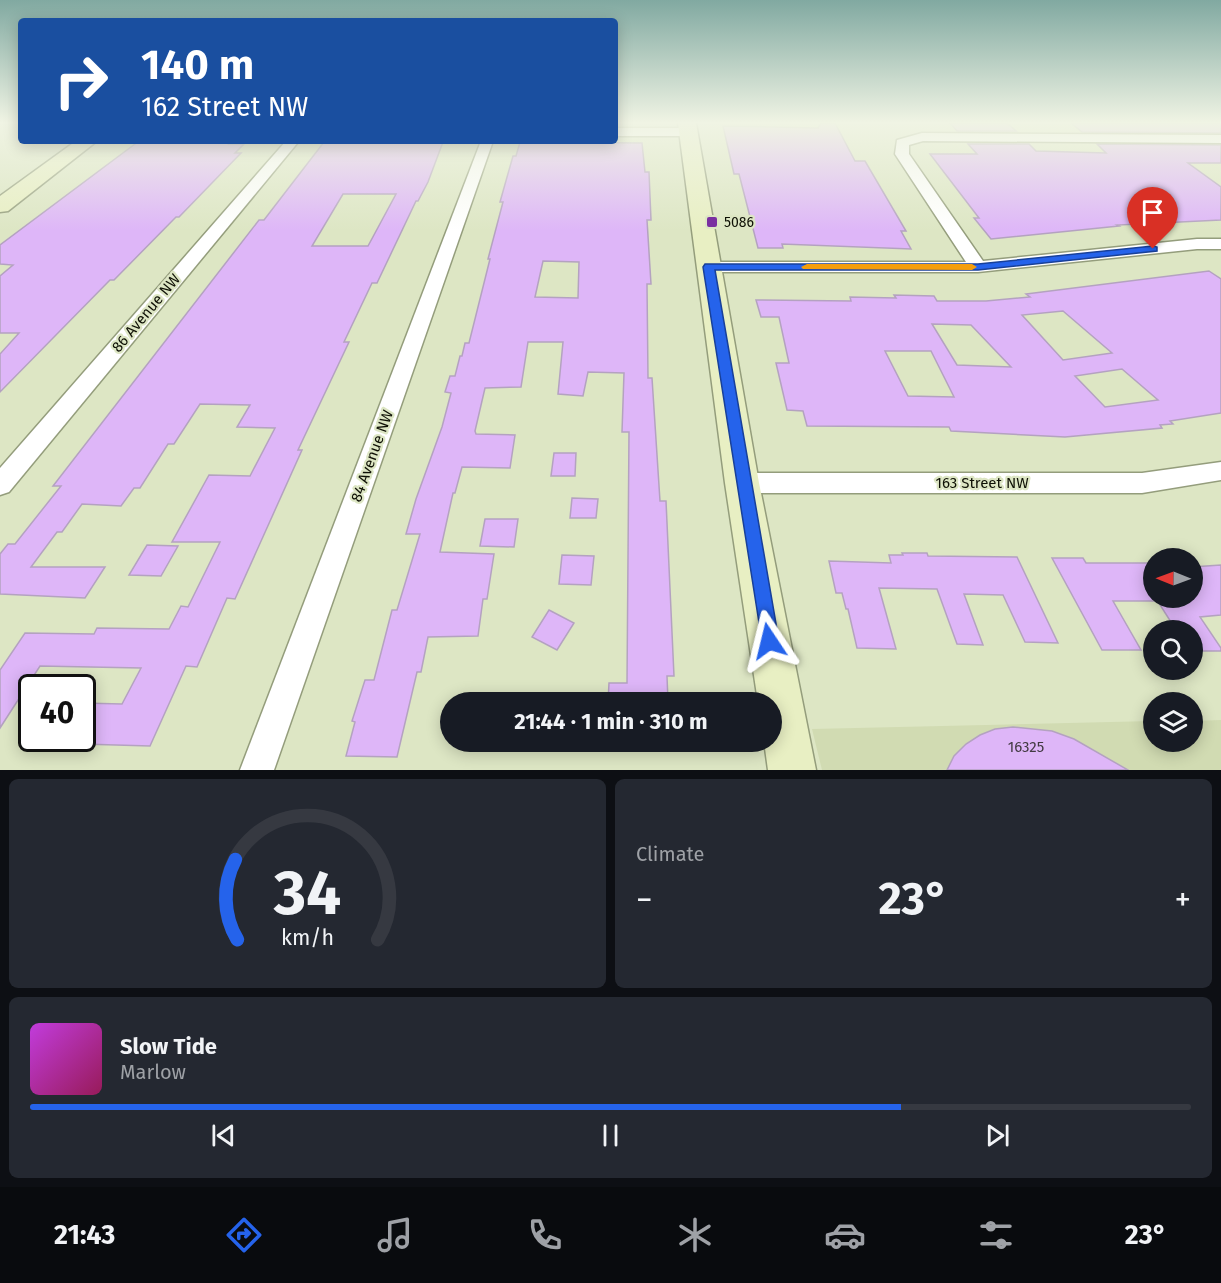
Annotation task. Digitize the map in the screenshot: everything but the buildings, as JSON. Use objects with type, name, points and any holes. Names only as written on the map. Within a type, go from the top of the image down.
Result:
[{"type":"street","points":[[0,206],[64,159]]},
{"type":"street","name":"86 Avenue NW","points":[[0,485],[277,159]]},
{"type":"street","name":"84 Avenue NW","points":[[257,770],[480,159]]},
{"type":"street","points":[[693,159],[742,483],[792,770]]},
{"type":"street","points":[[905,159],[978,267]]},
{"type":"street","points":[[709,267],[978,267],[1197,244],[1221,244]]},
{"type":"street","name":"163 Street NW","points":[[742,483],[1142,483],[1221,471]]},
{"type":"shaded area","points":[[1221,720],[1221,770],[822,770],[812,729],[1143,721],[1143,752],[1203,752],[1203,721]]},
{"type":"slow traffic","points":[[807,267],[972,267]]},
{"type":"place","name":"5086","points":[[712,222]]},
{"type":"route","points":[[769,641],[709,267],[978,267],[1153,249]]}]
